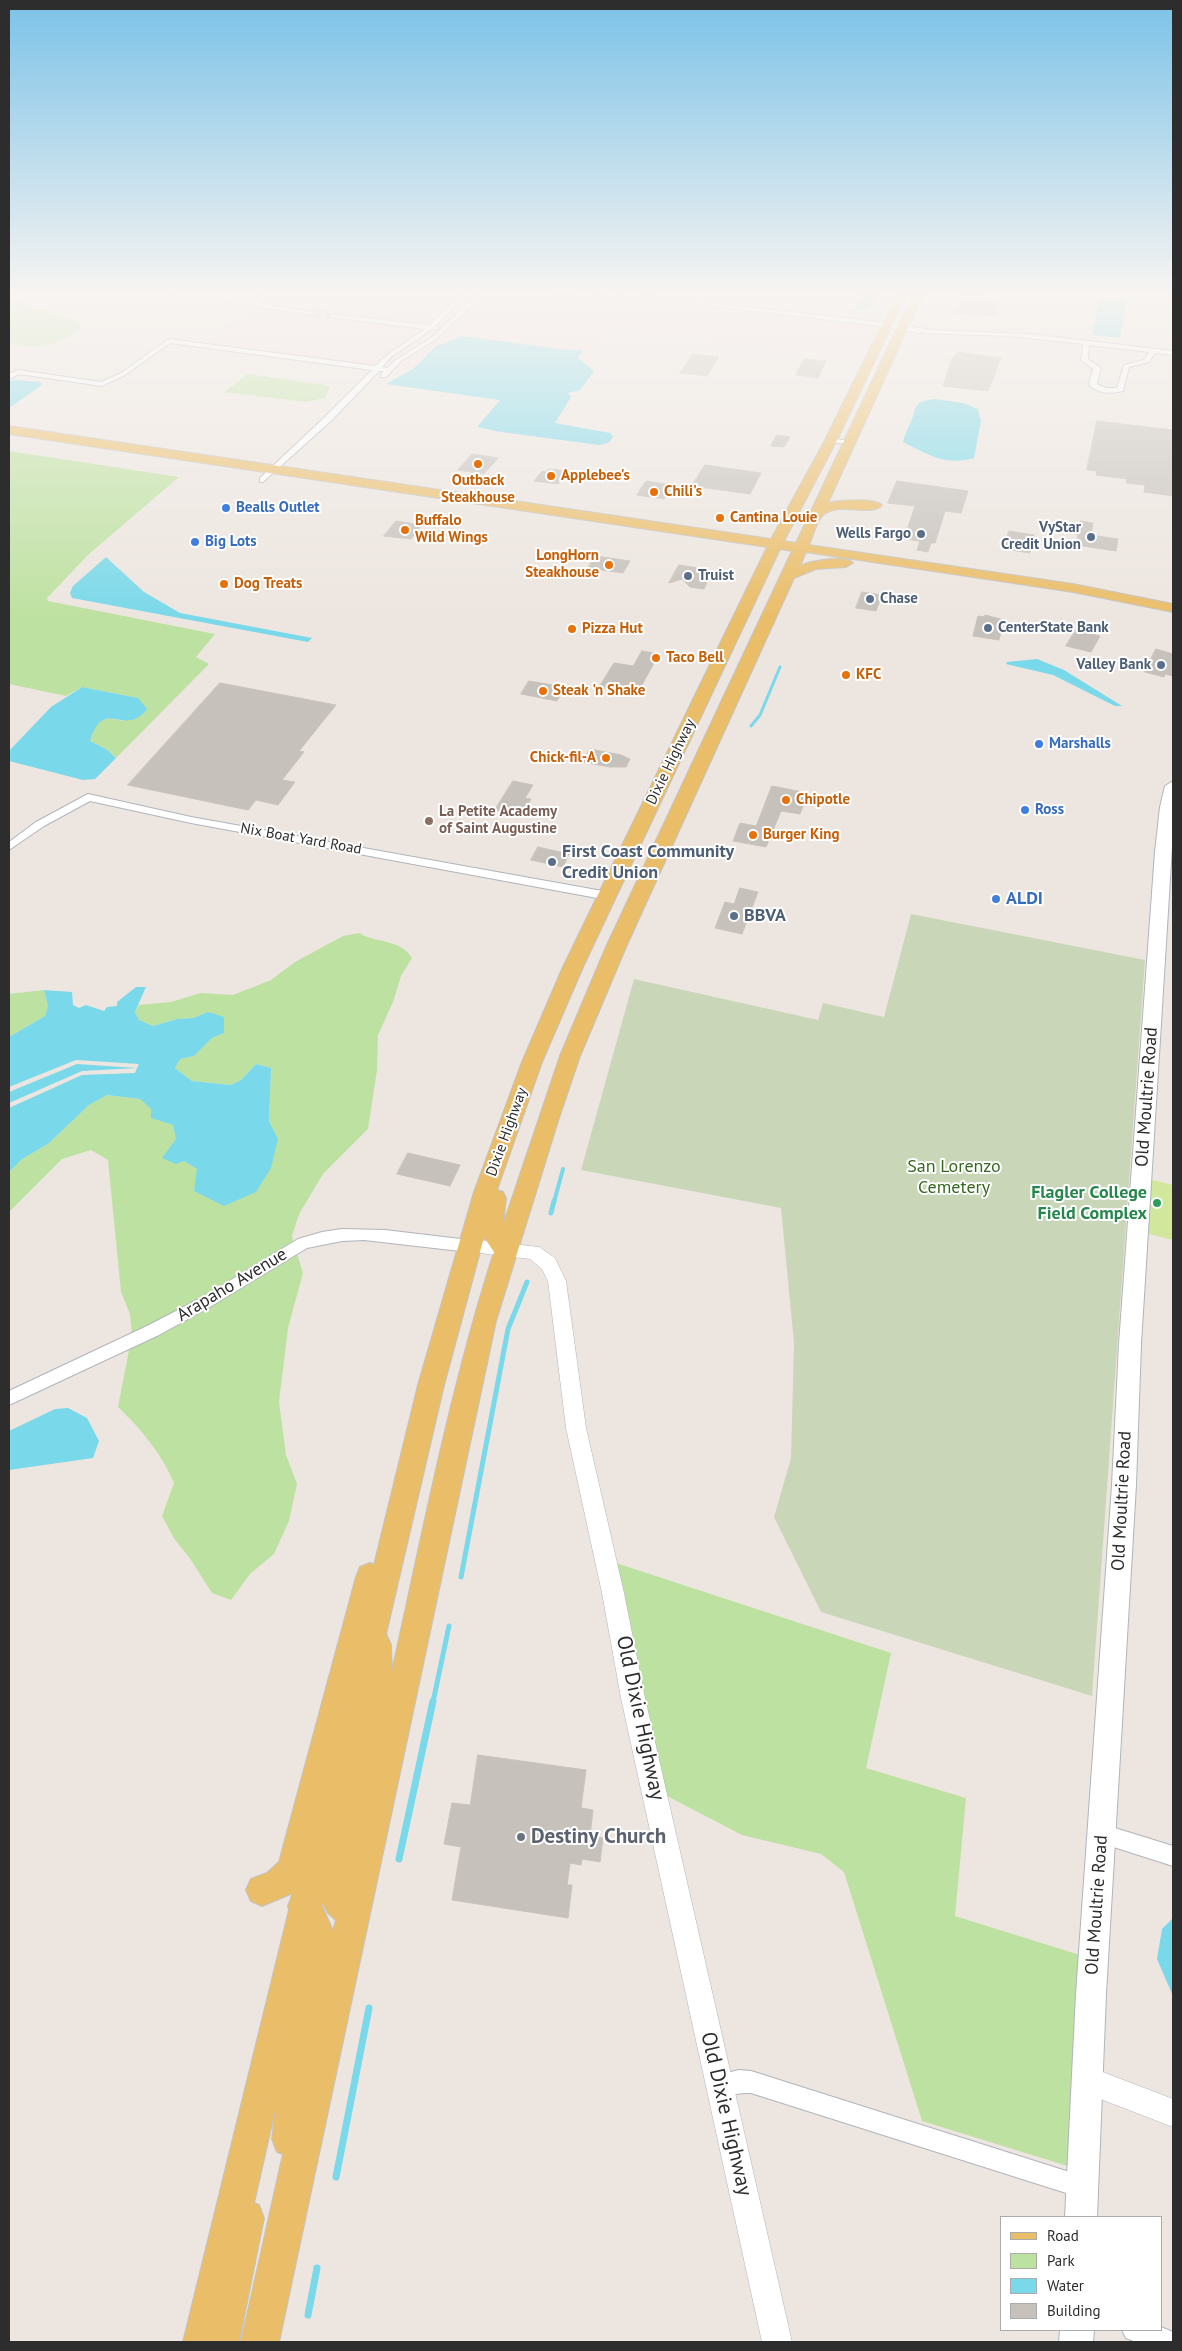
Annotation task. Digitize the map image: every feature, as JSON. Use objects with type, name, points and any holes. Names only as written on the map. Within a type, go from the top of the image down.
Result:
[{"type":"main road","name":"Dixie Highway","points":[[376,1610],[430,1386],[469,1246],[485,1192],[532,1062],[584,945],[784,527],[850,402]]},
{"type":"main road","name":"Dixie Highway","points":[[259,2342],[468,1387],[484,1321],[508,1250],[540,1142],[582,1026],[613,953],[869,402]]},
{"type":"main road","points":[[9,430],[583,517],[740,538],[775,548]]},
{"type":"main road","points":[[9,442],[527,518],[722,545],[799,551],[1016,583],[1113,595],[1173,608]]},
{"type":"main road","points":[[818,513],[836,504],[875,505],[870,500],[842,495],[830,485]]},
{"type":"main road","points":[[527,518],[574,521],[583,517]]},
{"type":"main road","points":[[740,538],[761,536],[784,527]]},
{"type":"main road","points":[[810,527],[817,540],[844,558]]},
{"type":"main road","points":[[722,545],[754,557],[764,571]]},
{"type":"main road","points":[[788,575],[814,565],[844,558]]},
{"type":"main road","points":[[1016,583],[1173,618]]},
{"type":"main road","points":[[632,896],[623,885],[674,775],[670,765]]},
{"type":"main road","name":"Old Moultrie Road","points":[[1081,2202],[1144,1127],[1163,852],[1168,808],[1173,786]]},
{"type":"main road","points":[[608,896],[632,896],[647,882]]},
{"type":"main road","points":[[582,1026],[586,997],[618,918],[618,907],[608,896]]},
{"type":"main road","points":[[508,1250],[496,1240],[493,1234],[491,1226],[493,1208],[528,1099],[582,969],[586,956],[584,945]]},
{"type":"main road","points":[[262,1890],[272,1889],[285,1881],[293,1870],[360,1608],[372,1572],[396,1530]]},
{"type":"main road","points":[[352,1913],[340,1902],[335,1877],[374,1702],[377,1670],[376,1610]]},
{"type":"main road","points":[[202,2342],[261,2100],[304,1906],[376,1610]]},
{"type":"main road","points":[[259,2342],[257,2304],[263,2268],[292,2127],[297,2077],[321,1972],[322,1954],[319,1935],[314,1921],[304,1906]]},
{"type":"main road","points":[[220,2342],[248,2212],[261,2100]]},
{"type":"street","points":[[263,480],[333,413],[342,402]]},
{"type":"street","points":[[333,413],[352,402]]},
{"type":"street","points":[[831,440],[850,442]]},
{"type":"street","name":"Nix Boat Yard Road","points":[[9,847],[40,824],[88,797],[191,820],[608,896]]},
{"type":"street","name":"Arapaho Avenue","points":[[9,1398],[154,1330],[208,1301],[303,1243],[317,1238],[363,1236],[469,1246]]},
{"type":"street","name":"Old Dixie Highway","points":[[469,1246],[540,1255],[546,1259],[557,1281],[576,1428],[777,2342]]},
{"type":"street","points":[[1102,1834],[1173,1856]]},
{"type":"street","points":[[304,1906],[352,1913]]},
{"type":"street","points":[[1087,2080],[1173,2113]]},
{"type":"street","points":[[719,2085],[739,2081],[751,2082],[1081,2202]]},
{"type":"street","points":[[1137,2331],[1170,2342]]},
{"type":"green space","points":[[9,451],[179,477],[89,554],[47,598],[48,601],[215,634],[196,657],[209,664],[116,758],[106,749],[90,741],[95,727],[101,720],[105,719],[124,721],[138,698],[82,687],[66,696],[9,684]]},
{"type":"green space","name":"San Lorenzo Cemetery","points":[[911,914],[1145,960],[1092,1696],[821,1612],[774,1517],[791,1458],[794,1343],[781,1208],[581,1170],[634,979],[818,1020],[823,1003],[884,1017]]},
{"type":"green space","points":[[360,933],[400,947],[412,958],[401,976],[393,1002],[378,1035],[377,1070],[368,1129],[323,1174],[299,1214],[292,1236],[293,1241],[205,1295],[132,1334],[130,1314],[121,1292],[108,1160],[91,1150],[62,1159],[9,1212],[9,1172],[22,1159],[48,1144],[89,1105],[107,1095],[140,1099],[151,1109],[152,1118],[173,1125],[184,1161],[197,1169],[278,1139],[269,1121],[271,1068],[256,1064],[241,1080],[232,1085],[192,1081],[175,1068],[180,1059],[194,1056],[212,1038],[224,1033],[208,1012],[193,1018],[177,1019],[153,1026],[139,1020],[135,1012],[139,1005],[171,1002],[201,993],[233,995],[271,980],[295,962],[343,936]]},
{"type":"green space","points":[[44,990],[48,1006],[45,1016],[9,1037],[9,994]]},
{"type":"green space","name":"Flagler College Field Complex","points":[[1141,1177],[1173,1185],[1173,1240],[1138,1231]]},
{"type":"green space","points":[[297,1254],[303,1273],[288,1328],[279,1402],[286,1455],[297,1484],[289,1521],[274,1554],[250,1574],[231,1600],[212,1593],[189,1557],[175,1540],[162,1516],[174,1483],[150,1442],[118,1407],[129,1350],[211,1307]]},
{"type":"green space","points":[[616,1563],[891,1653],[866,1768],[966,1798],[955,1916],[1083,1956],[1071,2167],[922,2121],[844,1872],[821,1854],[742,1835],[667,1796],[642,1695]]},
{"type":"water","points":[[9,402],[18,402],[9,408]]},
{"type":"water","points":[[499,402],[568,402],[555,423],[610,433],[613,436],[610,442],[599,445],[477,427]]},
{"type":"water","points":[[920,402],[954,402],[978,409],[981,421],[974,458],[954,461],[945,460],[929,455],[903,442],[916,406]]},
{"type":"water","points":[[106,557],[144,592],[180,613],[312,638],[308,642],[72,598],[70,593],[73,586]]},
{"type":"water","points":[[1037,659],[1064,670],[1122,706],[1115,706],[1053,675],[1006,664],[1007,662]]},
{"type":"water","points":[[82,687],[138,698],[147,709],[139,717],[130,720],[108,719],[102,721],[96,728],[90,741],[106,749],[116,758],[95,779],[83,780],[9,761],[9,751],[51,707]]},
{"type":"water","points":[[136,987],[146,987],[135,1012],[139,1020],[153,1026],[177,1019],[193,1018],[208,1012],[224,1017],[224,1033],[212,1038],[194,1056],[180,1059],[175,1068],[192,1081],[231,1085],[241,1080],[256,1064],[271,1068],[269,1121],[278,1139],[271,1168],[256,1192],[224,1206],[194,1191],[197,1169],[184,1161],[176,1164],[162,1158],[176,1139],[173,1125],[151,1118],[151,1109],[140,1099],[107,1095],[89,1105],[48,1144],[22,1159],[9,1172],[9,1108],[82,1075],[135,1073],[139,1064],[76,1060],[9,1087],[9,1037],[45,1016],[48,1006],[44,990],[72,992],[73,1005],[79,1008],[86,1005],[104,1011],[107,1007],[117,1006],[117,1002]]},
{"type":"water","points":[[77,1064],[137,1068],[82,1071],[9,1103],[9,1092]]},
{"type":"water","points":[[68,1408],[87,1418],[99,1441],[93,1458],[9,1470],[9,1431],[55,1409]]},
{"type":"water","points":[[1173,1918],[1173,1996],[1157,1959],[1162,1929]]},
{"type":"building","points":[[1097,421],[1173,430],[1173,496],[1144,492],[1145,485],[1126,483],[1127,479],[1096,475],[1097,471],[1087,470]]},
{"type":"building","points":[[777,435],[790,437],[784,447],[771,446]]},
{"type":"building","name":"Outback Steakhouse","points":[[472,454],[498,458],[484,474],[458,470]]},
{"type":"building","points":[[705,465],[761,473],[750,494],[692,486]]},
{"type":"building","name":"Applebee's","points":[[549,469],[567,471],[558,484],[534,481],[542,471],[546,472]]},
{"type":"building","name":"Chili's","points":[[646,481],[673,485],[664,499],[637,495]]},
{"type":"building","points":[[897,481],[968,491],[961,513],[945,511],[935,543],[931,543],[928,552],[917,550],[920,541],[904,539],[915,506],[888,503]]},
{"type":"building","name":"Buffalo Wild Wings","points":[[396,521],[421,526],[411,539],[384,536]]},
{"type":"building","name":"VyStar Credit Union","points":[[1081,521],[1093,523],[1091,535],[1118,539],[1116,551],[1076,545]]},
{"type":"building","points":[[1009,531],[1034,535],[1030,553],[1004,549]]},
{"type":"building","name":"LongHorn Steakhouse","points":[[596,556],[630,561],[623,573],[588,568]]},
{"type":"building","name":"Truist","points":[[679,565],[698,568],[709,578],[704,589],[690,587],[682,579],[669,583]]},
{"type":"building","name":"Chase","points":[[862,592],[882,595],[876,611],[856,608]]},
{"type":"building","name":"CenterState Bank","points":[[985,615],[1004,620],[999,640],[973,636],[978,616],[985,617]]},
{"type":"building","points":[[1076,630],[1100,636],[1091,652],[1066,646]]},
{"type":"building","name":"Valley Bank","points":[[1156,649],[1173,654],[1173,676],[1165,674],[1164,677],[1145,672]]},
{"type":"building","points":[[642,651],[659,654],[637,694],[599,687],[614,663],[633,666]]},
{"type":"building","name":"Steak 'n Shake","points":[[529,681],[565,687],[557,701],[521,694]]},
{"type":"building","points":[[220,683],[336,705],[299,751],[304,752],[282,780],[295,782],[278,805],[256,800],[248,810],[128,785]]},
{"type":"building","name":"Chick-fil-A","points":[[590,749],[621,755],[630,759],[626,767],[610,767],[583,762]]},
{"type":"building","points":[[513,781],[533,785],[525,798],[531,799],[523,811],[518,810],[516,814],[495,810]]},
{"type":"building","points":[[772,786],[808,793],[800,814],[781,811],[766,847],[733,841],[740,823],[756,826]]},
{"type":"building","name":"First Coast Community Credit Union","points":[[538,847],[569,854],[563,867],[531,860]]},
{"type":"building","name":"BBVA","points":[[740,888],[758,892],[742,934],[715,928],[725,902],[734,904]]},
{"type":"building","points":[[408,1153],[460,1165],[450,1186],[397,1174]]},
{"type":"building","name":"Destiny Church","points":[[478,1755],[586,1770],[581,1808],[593,1810],[590,1836],[603,1838],[600,1862],[582,1859],[581,1865],[570,1863],[567,1885],[572,1885],[568,1918],[452,1900],[461,1847],[444,1844],[452,1803],[470,1805]]},
{"type":"waterway","points":[[751,726],[760,715],[780,667]]},
{"type":"waterway","points":[[554,1202],[563,1169]]},
{"type":"waterway","points":[[551,1213],[554,1201]]},
{"type":"waterway","points":[[461,1577],[508,1329],[527,1282]]},
{"type":"waterway","points":[[433,1702],[449,1626]]},
{"type":"waterway","points":[[399,1859],[433,1701]]},
{"type":"waterway","points":[[336,2177],[369,2008]]},
{"type":"waterway","points":[[308,2315],[317,2268]]},
{"type":"place","name":"Outback Steakhouse","points":[[478,464]]},
{"type":"place","name":"Applebee's","points":[[551,476]]},
{"type":"place","name":"Chili's","points":[[654,492]]},
{"type":"place","name":"Bealls Outlet","points":[[226,508]]},
{"type":"place","name":"Cantina Louie","points":[[720,518]]},
{"type":"place","name":"Buffalo Wild Wings","points":[[405,530]]},
{"type":"place","name":"Wells Fargo","points":[[921,534]]},
{"type":"place","name":"VyStar Credit Union","points":[[1091,537]]},
{"type":"place","name":"Big Lots","points":[[195,542]]},
{"type":"place","name":"LongHorn Steakhouse","points":[[609,565]]},
{"type":"place","name":"Truist","points":[[688,576]]},
{"type":"place","name":"Dog Treats","points":[[224,584]]},
{"type":"place","name":"Chase","points":[[870,599]]},
{"type":"place","name":"CenterState Bank","points":[[988,628]]},
{"type":"place","name":"Pizza Hut","points":[[572,629]]},
{"type":"place","name":"Taco Bell","points":[[656,658]]},
{"type":"place","name":"Valley Bank","points":[[1161,665]]},
{"type":"place","name":"KFC","points":[[846,675]]},
{"type":"place","name":"Steak 'n Shake","points":[[543,691]]},
{"type":"place","name":"Marshalls","points":[[1039,744]]},
{"type":"place","name":"Chick-fil-A","points":[[606,758]]},
{"type":"place","name":"Chipotle","points":[[786,800]]},
{"type":"place","name":"Ross","points":[[1025,810]]},
{"type":"place","name":"La Petite Academy of Saint Augustine","points":[[429,821]]},
{"type":"place","name":"Burger King","points":[[753,835]]},
{"type":"place","name":"First Coast Community Credit Union","points":[[552,862]]},
{"type":"place","name":"ALDI","points":[[996,899]]},
{"type":"place","name":"BBVA","points":[[734,916]]},
{"type":"place","name":"Flagler College Field Complex","points":[[1157,1203]]},
{"type":"place","name":"Destiny Church","points":[[521,1837]]}]
